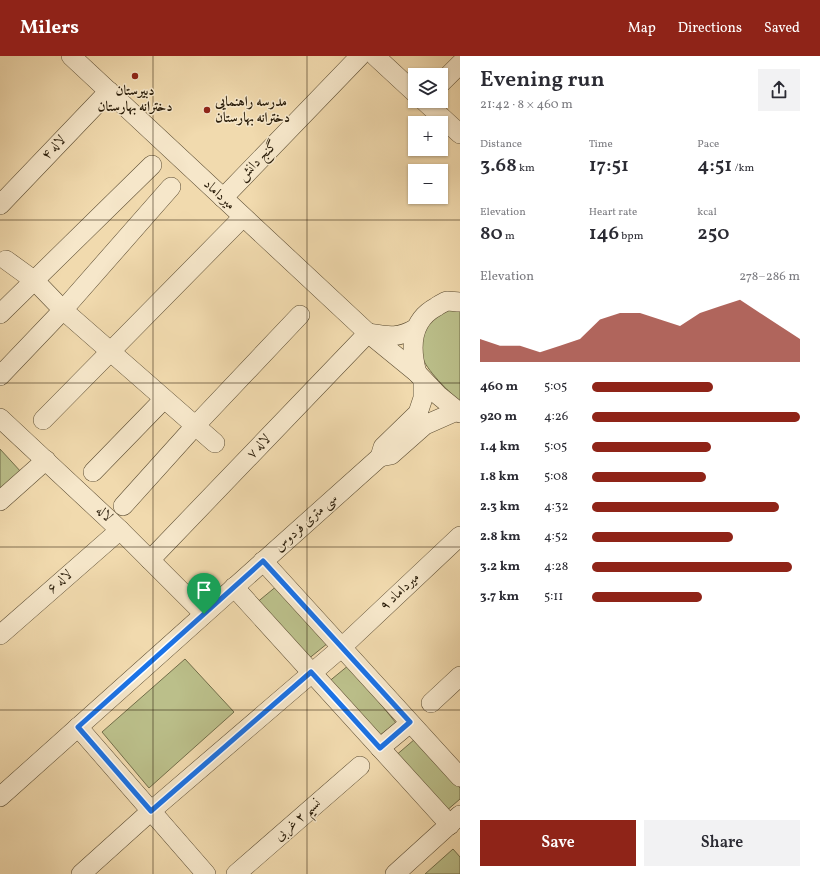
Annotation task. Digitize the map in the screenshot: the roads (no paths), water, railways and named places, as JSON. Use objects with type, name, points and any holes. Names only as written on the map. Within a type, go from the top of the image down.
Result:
[{"type":"street","name":"میرداماد","points":[[71,56],[368,333],[420,377],[458,412]]},
{"type":"street","name":"گنج دانش","points":[[223,198],[360,56]]},
{"type":"street","points":[[375,56],[408,87]]},
{"type":"street","points":[[448,76],[460,64]]},
{"type":"street","name":"لاله ۴","points":[[0,205],[109,91]]},
{"type":"street","points":[[432,108],[460,134]]},
{"type":"street","points":[[0,314],[152,165]]},
{"type":"street","points":[[0,376],[63,310],[171,187]]},
{"type":"street","points":[[43,420],[243,216]]},
{"type":"street","points":[[6,260],[35,281],[63,310],[215,443]]},
{"type":"street","points":[[458,412],[425,425],[391,455],[380,457],[383,447],[418,413],[423,398],[420,377],[414,364],[412,344],[416,328],[427,312],[446,301],[460,302]]},
{"type":"street","points":[[123,506],[195,426],[300,315]]},
{"type":"street","points":[[368,333],[388,336],[399,335],[405,334],[416,328]]},
{"type":"street","name":"لاله ۷","points":[[150,560],[368,333]]},
{"type":"street","points":[[93,472],[164,399]]},
{"type":"street","name":"لاله","points":[[0,418],[120,530],[204,614]]},
{"type":"street","name":"سی متری فردوس","points":[[0,797],[380,457]]},
{"type":"street","points":[[0,501],[46,460]]},
{"type":"street","name":"لاله ۶","points":[[0,635],[120,530]]},
{"type":"street","name":"میرداماد ۹","points":[[81,874],[151,811],[311,672],[341,648],[460,536]]},
{"type":"street","points":[[263,561],[460,777]]},
{"type":"street","points":[[234,587],[380,748],[456,820],[394,874]]},
{"type":"street","points":[[431,703],[460,676]]},
{"type":"street","points":[[380,748],[410,722]]},
{"type":"street","points":[[78,727],[206,874]]},
{"type":"street","name":"نسیم ۲ غربی","points":[[236,874],[360,766]]},
{"type":"place","name":"دبیرستان دخترانه بهارستان","points":[[135,76]]},
{"type":"place","name":"مدرسه راهنمایی دخترانه بهارستان","points":[[207,110]]}]
